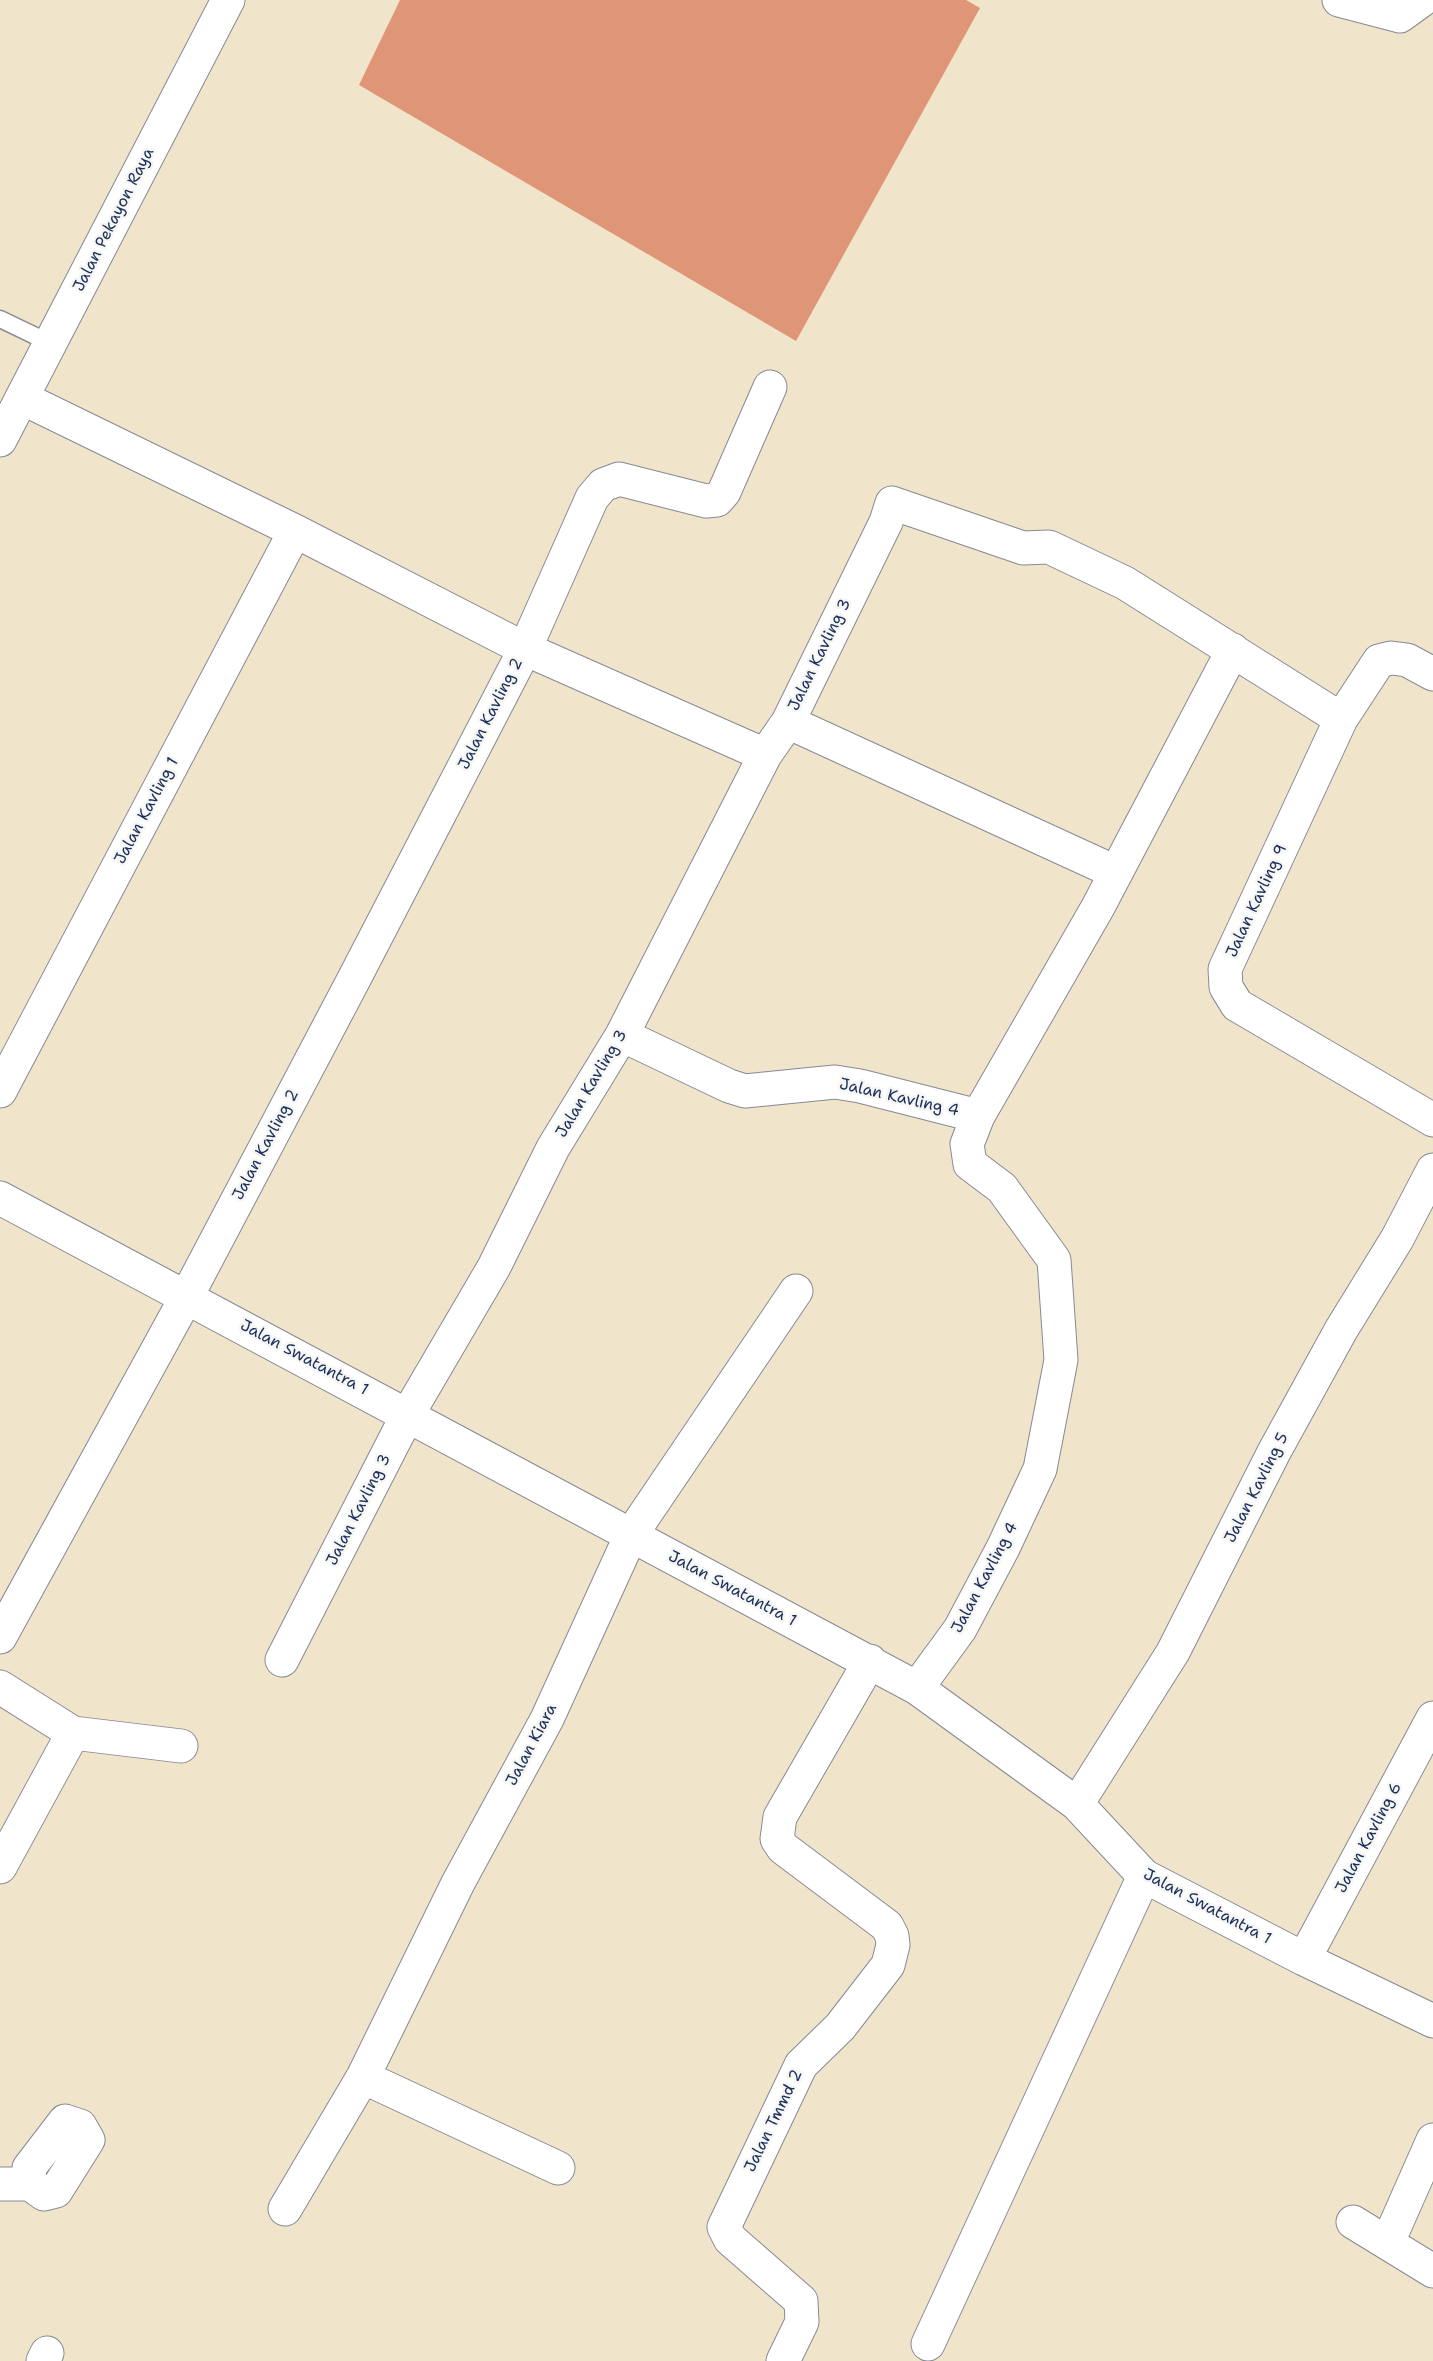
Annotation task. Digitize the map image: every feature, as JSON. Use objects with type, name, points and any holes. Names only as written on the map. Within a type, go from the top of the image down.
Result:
[{"type":"street","name":"Jalan Pekayon Raya","points":[[0,440],[228,0]]},
{"type":"street","points":[[1339,0],[1400,16],[1422,0]]},
{"type":"street","name":"Jalan Kavling 2","points":[[0,1637],[187,1296],[525,649],[592,498],[603,484],[619,479],[706,501],[717,500],[724,492],[770,387]]},
{"type":"street","points":[[22,398],[295,531],[525,649],[765,755]]},
{"type":"street","name":"Jalan Kavling 3","points":[[282,1660],[408,1414],[494,1267],[553,1148],[622,1035],[765,755],[788,722],[886,522],[892,503],[1023,548],[1049,547],[1125,583],[1233,650]]},
{"type":"street","name":"Jalan Kavling 1","points":[[0,1091],[295,531]]},
{"type":"street","points":[[978,1116],[1098,907],[1233,650],[1341,719]]},
{"type":"street","name":"Jalan Kavling 9","points":[[1433,674],[1407,660],[1391,658],[1379,661],[1341,719],[1225,969],[1226,987],[1237,1005],[1433,1120]]},
{"type":"street","points":[[788,722],[1115,872]]},
{"type":"street","name":"Jalan Kavling 4","points":[[622,1035],[729,1086],[745,1091],[835,1082],[860,1086],[978,1116],[967,1144],[970,1164],[1002,1188],[1054,1260],[1061,1360],[1040,1469],[1003,1548],[960,1629],[917,1688]]},
{"type":"street","name":"Jalan Kavling 5","points":[[1077,1804],[1173,1652],[1285,1432],[1433,1170]]},
{"type":"street","name":"Jalan Swatantra 1","points":[[0,1198],[870,1661],[917,1688],[1077,1804],[1144,1876],[1305,1959],[1433,2021]]},
{"type":"street","name":"Jalan Kiara","points":[[285,2209],[363,2077],[458,1883],[547,1719],[631,1535],[796,1291]]},
{"type":"street","name":"Jalan Tmmd 2","points":[[783,2361],[802,2322],[801,2301],[730,2239],[724,2227],[801,2065],[840,2027],[888,1965],[891,1955],[892,1936],[887,1926],[783,1848],[777,1839],[780,1817],[870,1661]]},
{"type":"street","points":[[0,1687],[73,1733],[180,1746]]},
{"type":"street","name":"Jalan Kavling 6","points":[[1305,1959],[1433,1718]]},
{"type":"street","points":[[0,1867],[73,1733]]},
{"type":"street","points":[[928,2344],[1144,1876]]},
{"type":"street","points":[[363,2077],[558,2168]]},
{"type":"street","points":[[1388,2242],[1433,2140]]},
{"type":"street","points":[[1353,2222],[1433,2271]]},
{"type":"lane","points":[[0,319],[50,343]]},
{"type":"building","points":[[400,0],[966,0],[980,8],[796,341],[359,85]]}]
